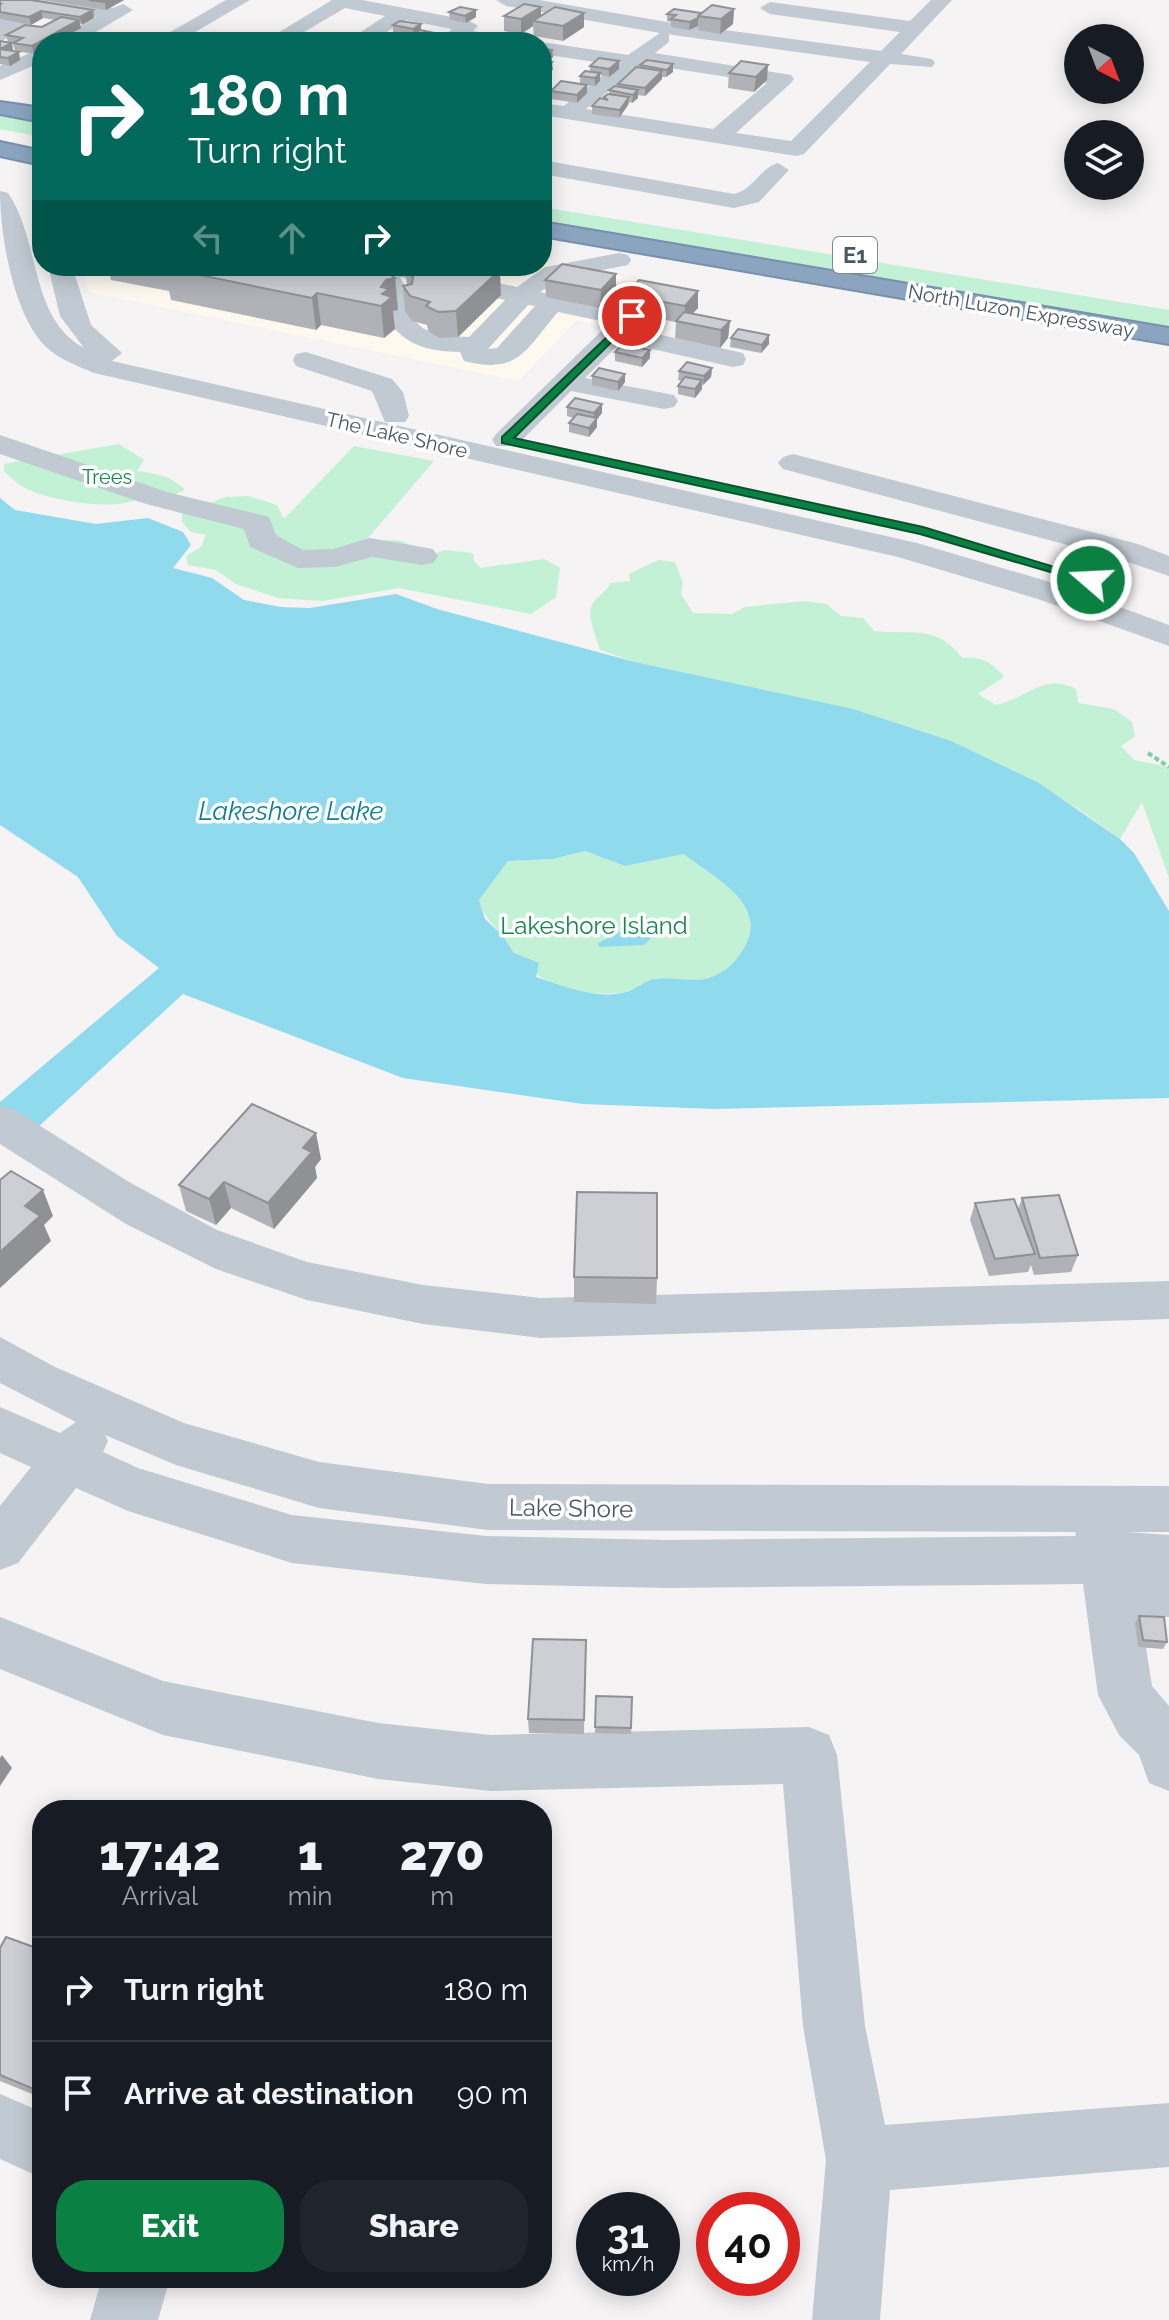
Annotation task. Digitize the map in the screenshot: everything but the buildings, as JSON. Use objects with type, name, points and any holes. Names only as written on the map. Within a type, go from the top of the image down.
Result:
[{"type":"highway","points":[[0,108],[32,113]]},
{"type":"highway","points":[[0,133],[32,138]]},
{"type":"highway","points":[[0,149],[32,156]]},
{"type":"highway","name":"North Luzon Expressway","points":[[552,231],[1169,336]]},
{"type":"highway","points":[[552,249],[904,301],[992,305]]},
{"type":"street","points":[[28,0],[116,14]]},
{"type":"street","points":[[83,32],[143,0]]},
{"type":"street","points":[[193,32],[240,0]]},
{"type":"street","points":[[780,0],[770,8],[915,28]]},
{"type":"street","points":[[552,111],[796,149],[942,0]]},
{"type":"street","points":[[459,32],[509,1],[673,29],[925,63]]},
{"type":"street","points":[[290,32],[342,2],[402,14],[451,32]]},
{"type":"street","points":[[636,21],[658,7]]},
{"type":"street","points":[[372,32],[402,14]]},
{"type":"street","points":[[0,21],[18,26],[0,36]]},
{"type":"street","points":[[568,113],[673,29]]},
{"type":"street","points":[[552,49],[784,79],[719,136]]},
{"type":"street","points":[[0,74],[32,59]]},
{"type":"street","points":[[687,88],[709,68]]},
{"type":"street","points":[[570,83],[599,88]]},
{"type":"street","points":[[642,126],[664,107]]},
{"type":"street","points":[[552,156],[564,146]]},
{"type":"street","points":[[552,167],[744,200],[778,170]]},
{"type":"street","points":[[639,184],[657,168]]},
{"type":"street","name":"The Lake Shore","points":[[0,177],[13,195],[9,213],[41,323],[53,340],[74,355],[141,378],[506,440],[923,530],[1065,570],[1169,609]]},
{"type":"street","points":[[388,276],[403,307],[399,317],[406,331],[419,339],[438,343],[476,345],[473,355],[497,359],[506,354],[538,284],[619,260]]},
{"type":"street","points":[[29,279],[40,276]]},
{"type":"street","name":"The Lake Shore","points":[[62,276],[71,317],[80,331],[92,344],[133,365],[404,424],[906,550],[1049,592],[1169,636]]},
{"type":"street","points":[[469,276],[538,284],[596,312]]},
{"type":"street","points":[[506,440],[625,325],[733,359]]},
{"type":"street","points":[[306,360],[382,385],[389,392],[404,424]]},
{"type":"street","points":[[565,382],[664,401]]},
{"type":"street","points":[[0,444],[157,498],[258,523],[261,540],[298,559],[335,558],[370,547],[422,556]]},
{"type":"street","points":[[793,463],[1127,551],[1169,567]]},
{"type":"street","points":[[0,1122],[134,1207],[230,1256],[305,1282],[452,1310],[541,1318],[1169,1300]]},
{"type":"street","name":"Lake Shore","points":[[0,1358],[38,1382],[176,1443],[319,1485],[488,1507],[1164,1509]]},
{"type":"street","points":[[0,1546],[105,1411]]},
{"type":"street","points":[[0,1429],[128,1488],[292,1539],[486,1560],[1108,1574],[1169,1570],[1164,1509]]},
{"type":"street","points":[[1098,1509],[1126,1695],[1139,1716],[1168,1746]]},
{"type":"street","points":[[0,1643],[163,1708],[378,1751],[491,1763],[809,1755],[834,2026],[859,2160],[846,2320]]},
{"type":"street","points":[[0,2126],[32,2140]]},
{"type":"street","points":[[859,2160],[1169,2135]]},
{"type":"street","points":[[124,2320],[133,2288]]},
{"type":"path","points":[[1148,753],[1169,767]]},
{"type":"shaded area","points":[[552,264],[647,281],[607,328],[577,320],[519,381],[89,292],[85,276],[552,276]]},
{"type":"green space","points":[[0,112],[32,118],[32,135],[0,129]]},
{"type":"green space","points":[[552,209],[1169,310],[1169,329],[552,226]]},
{"type":"green space","name":"Trees","points":[[119,444],[144,460],[137,471],[169,478],[185,490],[164,499],[139,497],[118,504],[86,503],[53,498],[29,490],[4,471],[4,464]]},
{"type":"green space","points":[[354,446],[434,461],[368,538],[375,543],[390,540],[403,542],[428,556],[445,550],[473,553],[474,561],[481,568],[544,559],[560,568],[556,597],[531,614],[399,588],[322,601],[278,598],[236,584],[216,570],[188,565],[186,556],[201,547],[206,535],[191,532],[182,522],[182,514],[226,497],[248,496],[277,505],[284,519]]},
{"type":"green space","points":[[658,560],[675,562],[683,583],[681,594],[693,613],[732,614],[745,607],[804,601],[826,604],[841,616],[863,618],[874,631],[933,636],[953,647],[962,658],[980,659],[990,664],[1004,677],[978,694],[996,705],[1054,683],[1076,689],[1078,703],[1114,709],[1132,722],[1135,736],[1121,746],[1134,760],[1169,767],[1169,878],[1142,802],[1120,839],[1064,800],[1007,768],[948,743],[827,705],[635,662],[600,650],[591,620],[593,603],[610,583],[630,581],[629,574]]},
{"type":"green space","name":"Lakeshore Island","points":[[585,851],[625,866],[684,854],[734,892],[743,904],[749,917],[750,931],[742,951],[735,961],[715,976],[696,980],[654,979],[620,993],[568,989],[541,977],[517,955],[487,918],[479,900],[508,861],[553,859]]},
{"type":"water","name":"Lakeshore Lake","points":[[0,498],[15,510],[96,524],[148,518],[183,532],[191,545],[173,568],[212,578],[244,600],[281,607],[310,608],[396,594],[437,609],[635,662],[853,709],[951,741],[1039,783],[1120,839],[1134,853],[1169,911],[1169,1098],[715,1109],[583,1104],[403,1078],[183,994],[38,1127],[0,1108],[0,1102],[159,968],[117,936],[78,877],[0,825]],"holes":[[[585,851],[625,866],[684,854],[734,892],[749,917],[750,931],[735,961],[709,978],[654,979],[630,991],[615,994],[580,991],[536,977],[539,963],[514,953],[503,936],[485,919],[479,900],[508,861],[553,859]]]},
{"type":"water","points":[[640,915],[658,922],[661,928],[644,945],[599,947],[598,943],[624,930]]},
{"type":"route","points":[[632,316],[506,440],[923,530],[1091,580]]}]
